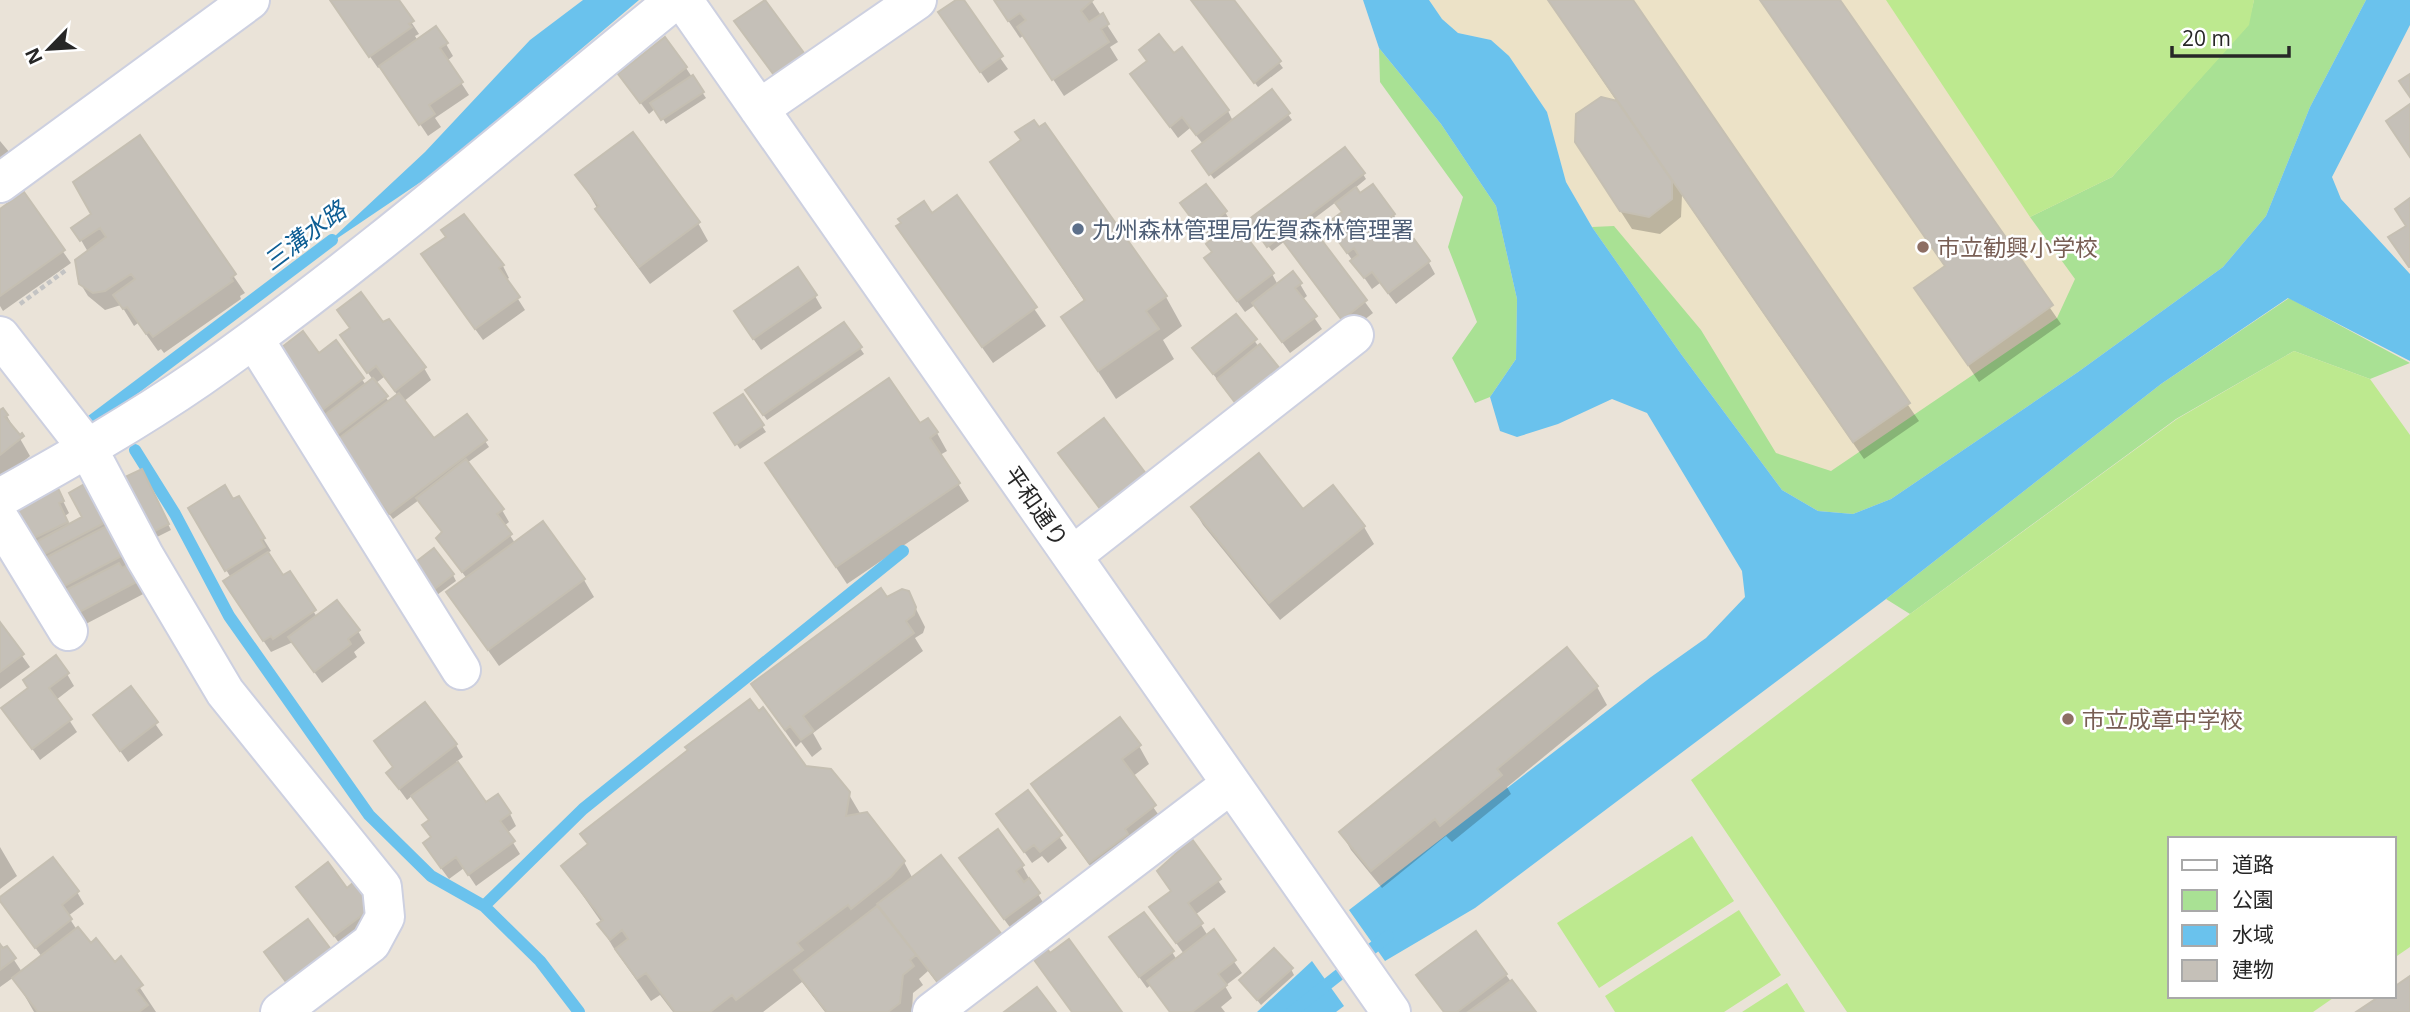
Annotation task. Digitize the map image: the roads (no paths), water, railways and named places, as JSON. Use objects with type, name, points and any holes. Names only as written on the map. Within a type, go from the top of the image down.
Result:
[{"type":"street","points":[[0,183],[250,0]]},
{"type":"street","points":[[0,498],[78,436],[254,339],[478,162],[675,0]]},
{"type":"street","name":"平和通り","points":[[683,0],[1391,1012]]},
{"type":"street","points":[[759,109],[917,0]]},
{"type":"street","points":[[6,324],[78,436],[145,557],[225,692],[382,887],[385,918],[371,943],[280,1012]]},
{"type":"street","points":[[1072,556],[1354,335]]},
{"type":"street","points":[[254,339],[461,670]]},
{"type":"street","points":[[0,520],[68,631]]},
{"type":"street","points":[[932,1012],[1231,784]]},
{"type":"water","points":[[583,0],[639,0],[437,171],[320,250],[425,152],[530,40]]},
{"type":"water","points":[[1363,0],[1429,0],[1442,19],[1458,33],[1491,40],[1509,56],[1547,112],[1566,182],[1592,227],[1681,354],[1782,490],[1818,511],[1853,514],[1891,499],[2078,372],[2223,267],[2266,216],[2310,107],[2366,0],[2410,0],[2410,25],[2332,177],[2341,199],[2410,274],[2410,361],[2288,298],[2161,384],[1886,599],[1475,908],[1385,961],[1349,910],[1651,677],[1706,638],[1745,597],[1742,571],[1647,413],[1612,399],[1558,424],[1517,437],[1500,431],[1490,397],[1516,359],[1517,299],[1496,206],[1441,124],[1379,48]]},
{"type":"water","points":[[1312,961],[1344,1006],[1336,1012],[1257,1012]]},
{"type":"waterway","name":"三溝水路","points":[[78,431],[332,240]]},
{"type":"waterway","points":[[135,450],[175,514],[229,616],[369,815],[431,876],[484,906],[540,961],[579,1012]]},
{"type":"waterway","points":[[484,906],[583,809],[903,551]]},
{"type":"waterway","points":[[1292,1012],[1388,936]]},
{"type":"place","name":"九州森林管理局佐賀森林管理署","points":[[1078,229]]},
{"type":"place","name":"市立勧興小学校","points":[[1923,247]]},
{"type":"place","name":"市立成章中学校","points":[[2068,719]]}]
